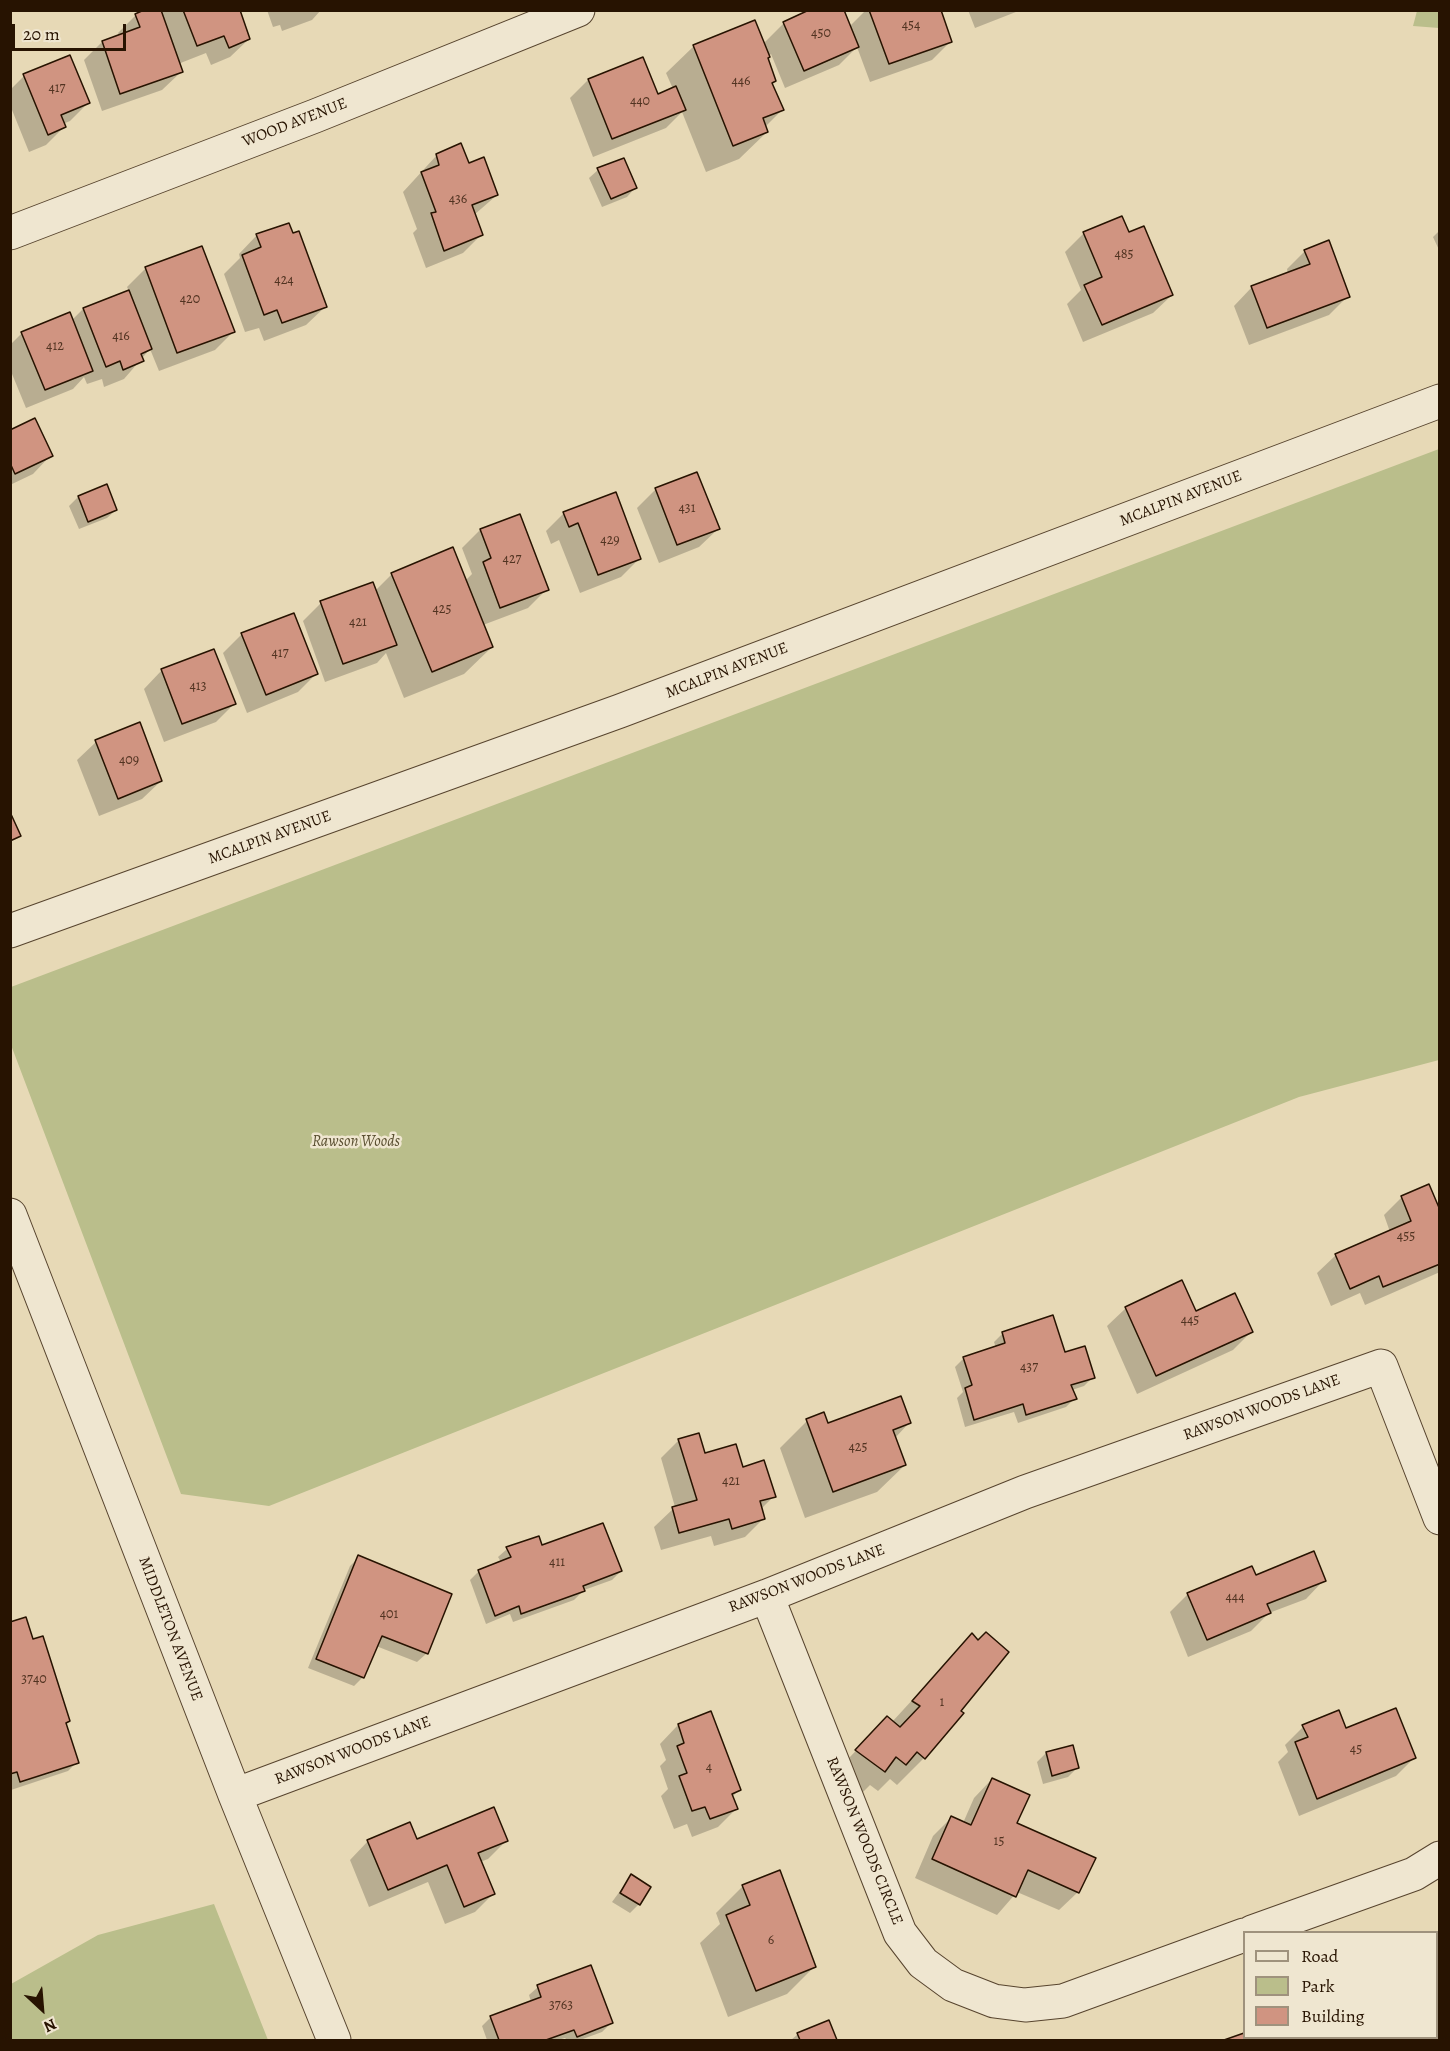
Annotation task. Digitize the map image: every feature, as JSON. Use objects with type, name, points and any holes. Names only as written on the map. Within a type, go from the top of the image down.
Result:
[{"type":"street","name":"WOOD AVENUE","points":[[10,233],[315,116],[578,10]]},
{"type":"street","name":"MCALPIN AVENUE","points":[[10,932],[620,711],[1440,401]]},
{"type":"street","name":"MIDDLETON AVENUE","points":[[10,1215],[235,1795],[334,2040]]},
{"type":"street","name":"RAWSON WOODS LANE","points":[[235,1795],[767,1596],[1025,1492],[1381,1366],[1440,1518]]},
{"type":"street","name":"RAWSON WOODS CIRCLE","points":[[767,1596],[900,1933],[923,1963],[953,1985],[994,2001],[1025,2005],[1063,2001],[1243,1936]]},
{"type":"street","points":[[1255,1931],[1414,1874],[1440,1858]]},
{"type":"green space","points":[[1417,11],[1439,11],[1439,28],[1413,26]]},
{"type":"green space","name":"Rawson Woods","points":[[1439,449],[1439,1060],[1299,1097],[269,1506],[181,1494],[11,1045],[11,987]]},
{"type":"green space","points":[[214,1904],[268,2040],[11,2040],[11,1984],[98,1935]]},
{"type":"building","points":[[144,10],[161,10],[183,72],[120,94],[102,41],[140,27],[135,14]]},
{"type":"building","points":[[183,10],[240,10],[250,39],[229,48],[224,36],[197,46]]},
{"type":"building","points":[[809,10],[844,10],[859,47],[804,71],[783,22]]},
{"type":"building","points":[[869,10],[941,10],[952,42],[889,64]]},
{"type":"building","points":[[755,20],[770,57],[768,58],[776,81],[772,83],[784,110],[763,118],[768,132],[733,146],[693,45]]},
{"type":"building","points":[[70,55],[90,103],[61,115],[66,127],[48,135],[23,74]]},
{"type":"building","points":[[643,57],[658,94],[676,86],[686,110],[612,139],[588,79]]},
{"type":"building","points":[[461,143],[469,163],[484,157],[498,195],[472,205],[483,235],[444,251],[431,213],[436,212],[421,172],[439,165],[436,154]]},
{"type":"building","points":[[624,158],[637,188],[611,199],[597,168]]},
{"type":"building","points":[[1122,216],[1129,232],[1144,226],[1173,295],[1102,325],[1084,285],[1102,277],[1083,232]]},
{"type":"building","points":[[289,223],[293,233],[299,231],[327,307],[282,323],[277,310],[264,315],[242,255],[261,247],[256,234]]},
{"type":"building","points":[[1329,240],[1350,297],[1267,328],[1251,286],[1310,264],[1304,250]]},
{"type":"building","points":[[202,246],[235,332],[177,353],[145,267]]},
{"type":"building","points":[[129,290],[152,349],[141,354],[144,361],[123,370],[120,361],[106,367],[83,308]]},
{"type":"building","points":[[70,312],[93,371],[45,390],[21,332]]},
{"type":"building","points":[[35,418],[53,456],[15,474],[10,463],[10,430]]},
{"type":"building","points":[[697,472],[720,529],[677,545],[655,488]]},
{"type":"building","points":[[107,484],[117,510],[88,522],[78,496]]},
{"type":"building","points":[[616,492],[641,559],[598,575],[578,523],[569,527],[563,512]]},
{"type":"building","points":[[520,514],[549,590],[500,608],[483,562],[491,558],[480,529]]},
{"type":"building","points":[[453,547],[493,647],[432,672],[391,573]]},
{"type":"building","points":[[373,582],[397,645],[343,664],[320,601]]},
{"type":"building","points":[[294,613],[318,674],[266,695],[241,633]]},
{"type":"building","points":[[214,649],[236,704],[182,724],[161,669]]},
{"type":"building","points":[[140,722],[162,781],[118,799],[95,740]]},
{"type":"building","points":[[10,812],[21,836],[10,841]]},
{"type":"building","points":[[1429,1184],[1440,1210],[1440,1264],[1383,1287],[1379,1276],[1350,1289],[1335,1254],[1411,1221],[1401,1196]]},
{"type":"building","points":[[1182,1280],[1196,1311],[1235,1293],[1253,1332],[1156,1376],[1125,1307]]},
{"type":"building","points":[[1053,1315],[1065,1352],[1085,1346],[1095,1378],[1071,1385],[1077,1399],[1026,1415],[1023,1404],[974,1420],[965,1388],[972,1385],[963,1357],[1005,1343],[1002,1332]]},
{"type":"building","points":[[901,1396],[911,1423],[893,1430],[906,1465],[833,1492],[806,1419],[824,1412],[828,1423]]},
{"type":"building","points":[[699,1433],[705,1453],[736,1444],[743,1467],[764,1460],[776,1497],[760,1501],[765,1519],[732,1529],[729,1519],[679,1533],[672,1507],[697,1500],[678,1439]]},
{"type":"building","points":[[603,1523],[622,1571],[583,1586],[585,1591],[521,1614],[519,1606],[495,1616],[478,1570],[511,1557],[506,1547],[539,1536],[542,1545]]},
{"type":"building","points":[[1314,1551],[1326,1581],[1267,1604],[1271,1613],[1207,1640],[1187,1593],[1252,1566],[1256,1575]]},
{"type":"building","points":[[358,1555],[452,1594],[428,1654],[382,1636],[364,1678],[316,1659]]},
{"type":"building","points":[[26,1617],[33,1639],[43,1636],[70,1721],[66,1723],[79,1763],[20,1782],[17,1772],[10,1774],[10,1622]]},
{"type":"building","points":[[986,1632],[1009,1652],[961,1711],[964,1713],[925,1759],[917,1752],[906,1765],[896,1757],[885,1772],[855,1750],[887,1716],[900,1727],[920,1706],[912,1701],[972,1633],[978,1640]]},
{"type":"building","points":[[1396,1708],[1416,1758],[1317,1799],[1295,1742],[1308,1737],[1302,1725],[1339,1710],[1346,1728]]},
{"type":"building","points":[[711,1711],[741,1790],[732,1794],[738,1809],[710,1819],[705,1807],[692,1811],[679,1776],[687,1773],[677,1746],[684,1743],[678,1724]]},
{"type":"building","points":[[1073,1745],[1079,1768],[1052,1776],[1046,1752]]},
{"type":"building","points":[[992,1778],[1030,1795],[1017,1823],[1096,1858],[1079,1893],[1028,1870],[1016,1897],[932,1859],[951,1816],[971,1825]]},
{"type":"building","points":[[494,1807],[508,1841],[478,1853],[495,1894],[464,1907],[447,1865],[388,1890],[367,1840],[410,1822],[417,1839]]},
{"type":"building","points":[[780,1870],[816,1967],[756,1991],[726,1915],[750,1905],[742,1885]]},
{"type":"building","points":[[631,1874],[651,1887],[640,1905],[620,1893]]},
{"type":"building","points":[[591,1965],[613,2023],[577,2037],[574,2030],[546,2040],[499,2040],[490,2016],[541,1997],[537,1985]]},
{"type":"building","points":[[1438,2014],[1440,2018],[1440,2036],[1438,2036]]},
{"type":"building","points":[[829,2020],[837,2040],[800,2040],[797,2033]]},
{"type":"building","points":[[1243,2033],[1243,2039],[1268,2040],[1224,2040]]},
{"type":"building","points":[[1300,2039],[1342,2040],[1300,2040]]},
{"type":"building","points":[[1368,2039],[1430,2039],[1427,2040]]}]
